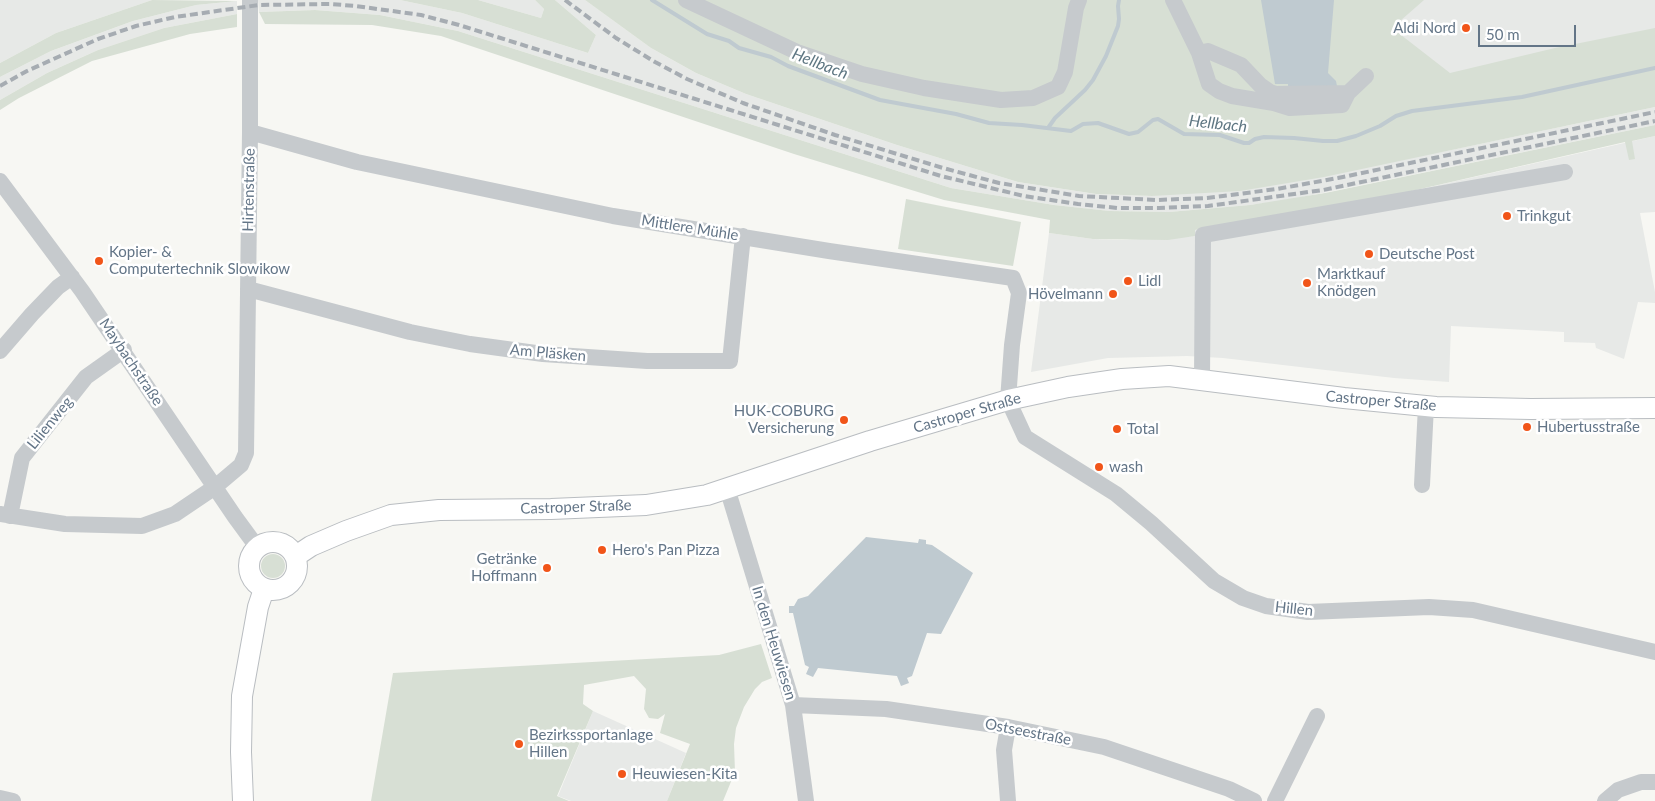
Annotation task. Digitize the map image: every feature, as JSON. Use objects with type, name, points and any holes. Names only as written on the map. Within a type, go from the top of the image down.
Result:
[{"type":"main road","name":"Castroper Straße","points":[[296,556],[311,546],[391,515],[438,510],[551,509],[646,505],[707,495],[870,440],[1008,400],[1068,387],[1122,379],[1170,376],[1344,398],[1426,406],[1530,409],[1655,408]]},
{"type":"main road","points":[[278,542],[291,549],[296,556],[297,570],[291,583],[278,590],[264,589],[253,580],[250,574],[250,559],[257,547],[264,543],[278,542]]},
{"type":"main road","points":[[244,801],[241,752],[242,696],[256,616],[264,589]]},
{"type":"street","name":"Hirtenstraße","points":[[5,515],[65,524],[142,526],[175,514],[215,487],[242,465],[246,453],[250,0]]},
{"type":"street","points":[[686,0],[797,52],[862,74],[924,88],[1001,100],[1033,98],[1058,87],[1064,72],[1079,0]]},
{"type":"street","points":[[1173,0],[1199,52],[1209,84],[1218,91],[1232,96],[1275,98],[1348,94],[1366,76]]},
{"type":"street","points":[[1199,52],[1208,51],[1241,65],[1275,98]]},
{"type":"street","name":"Mittlere Mühle","points":[[250,132],[357,162],[614,216],[829,251],[1013,278],[1019,293],[1012,345],[1008,400]]},
{"type":"street","points":[[1202,380],[1203,235],[1565,172]]},
{"type":"street","name":"Maybachstraße","points":[[0,181],[124,350],[257,547]]},
{"type":"street","name":"Am Pläsken","points":[[248,289],[410,332],[470,344],[543,354],[647,361],[730,361],[743,236]]},
{"type":"street","points":[[0,351],[58,287],[72,277]]},
{"type":"street","name":"Lilienweg","points":[[5,515],[22,458],[86,377],[124,350]]},
{"type":"street","name":"Hillen","points":[[1008,400],[1025,437],[1116,494],[1151,523],[1214,581],[1243,598],[1266,606],[1308,612],[1429,607],[1473,610],[1655,652]]},
{"type":"street","points":[[1422,484],[1426,406]]},
{"type":"street","name":"In den Heuwiesen","points":[[727,488],[793,705],[806,801]]},
{"type":"street","name":"Ostseestraße","points":[[793,705],[886,709],[1008,727],[1104,748],[1229,789],[1254,801]]},
{"type":"street","points":[[1275,801],[1317,716]]},
{"type":"street","points":[[1008,727],[1004,750],[1008,801]]},
{"type":"street","points":[[1605,801],[1618,790],[1641,782],[1655,782]]},
{"type":"street","points":[[0,798],[13,801]]},
{"type":"shaded area","points":[[0,0],[152,0],[56,33],[0,63]]},
{"type":"shaded area","points":[[152,0],[237,1],[196,5],[133,21],[51,51],[0,77],[0,63],[56,33]]},
{"type":"shaded area","points":[[258,0],[400,0],[462,13],[588,53],[596,35],[555,0],[585,0],[651,48],[696,73],[746,94],[897,145],[1018,182],[1096,194],[1152,196],[1446,151],[1655,107],[1655,125],[1288,200],[1169,212],[1110,211],[1054,205],[951,188],[458,31],[380,15],[315,10],[259,12]]},
{"type":"shaded area","points":[[400,0],[478,0],[541,18],[544,9],[535,0],[555,0],[596,35],[588,53],[462,13]]},
{"type":"shaded area","points":[[478,0],[535,0],[544,9],[541,18]]},
{"type":"shaded area","points":[[585,0],[1424,0],[1392,28],[1450,73],[1555,48],[1655,28],[1655,107],[1324,177],[1240,191],[1152,196],[1096,194],[1018,182],[897,145],[746,94],[696,73],[651,48]]},
{"type":"shaded area","points":[[1261,0],[1334,0],[1328,73],[1336,81],[1337,86],[1288,88],[1288,84],[1275,84]]},
{"type":"shaded area","points":[[1420,0],[1655,0],[1655,34],[1443,75],[1390,29]]},
{"type":"shaded area","points":[[237,1],[237,14],[164,28],[98,50],[47,73],[0,100],[0,77],[51,51],[133,21],[196,5]]},
{"type":"shaded area","points":[[315,10],[380,15],[458,31],[951,188],[1054,205],[1110,211],[1169,212],[1250,205],[1325,193],[1655,125],[1655,136],[1632,141],[1635,159],[1629,160],[1625,142],[1377,199],[1195,230],[1195,236],[1168,240],[1093,239],[1049,233],[1050,220],[944,200],[794,154],[441,36],[372,25],[265,24],[259,12]]},
{"type":"shaded area","points":[[237,14],[237,27],[190,34],[92,61],[19,98],[0,110],[0,100],[47,73],[98,50],[164,28]]},
{"type":"shaded area","points":[[1655,136],[1655,212],[1640,213],[1655,292],[1655,303],[1638,302],[1624,359],[1596,348],[1595,343],[1564,342],[1564,332],[1451,326],[1449,382],[1394,378],[1223,358],[1187,356],[1108,358],[1031,372],[1049,233],[1093,239],[1122,240],[1195,236],[1195,230],[1377,199]]},
{"type":"shaded area","points":[[906,199],[1021,222],[1013,266],[898,249]]},
{"type":"shaded area","points":[[866,537],[918,543],[919,539],[926,540],[926,544],[932,545],[973,573],[941,634],[927,633],[912,676],[907,678],[909,683],[901,686],[897,676],[818,668],[813,677],[806,674],[809,667],[805,665],[793,613],[789,613],[789,606],[794,606],[798,599],[808,596]]},
{"type":"shaded area","points":[[273,554],[278,555],[284,561],[284,571],[278,577],[273,578],[268,577],[262,571],[261,566],[262,561],[268,555]]},
{"type":"shaded area","points":[[761,644],[772,678],[762,682],[755,689],[744,707],[736,728],[734,744],[735,772],[723,801],[667,801],[690,744],[660,733],[665,714],[658,719],[649,718],[644,709],[646,689],[634,676],[584,685],[583,704],[593,711],[557,796],[569,801],[371,801],[393,673],[719,655]]},
{"type":"shaded area","name":"Heuwiesen-Kita","points":[[593,711],[686,753],[667,801],[571,801],[558,796]]},
{"type":"waterway","name":"Hellbach","points":[[652,0],[707,34],[729,41],[739,48],[771,57],[788,66],[880,100],[956,114],[989,123],[1071,131],[1083,124],[1098,123],[1129,134],[1138,132],[1153,120],[1158,119],[1184,134],[1220,135],[1244,143],[1264,137],[1337,141],[1356,136],[1380,126],[1396,116],[1412,111],[1522,97],[1655,68]]},
{"type":"waterway","points":[[1048,128],[1055,118],[1093,80],[1106,56],[1118,26],[1119,0]]},
{"type":"railway","points":[[565,0],[616,38],[655,62],[687,79],[743,103],[835,135],[943,168],[999,183],[1079,196],[1157,200],[1207,198],[1277,189],[1655,112]]},
{"type":"railway","points":[[0,86],[27,71],[98,39],[136,26],[175,17],[259,5],[330,4],[356,6],[421,15],[459,25],[941,176],[1024,196],[1118,208],[1208,206],[1323,190],[1655,121]]},
{"type":"place","name":"Aldi Nord","points":[[1466,28]]},
{"type":"place","name":"Trinkgut","points":[[1507,216]]},
{"type":"place","name":"Deutsche Post","points":[[1369,254]]},
{"type":"place","name":"Kopier- & Computertechnik Slowikow","points":[[99,261]]},
{"type":"place","name":"Lidl","points":[[1128,281]]},
{"type":"place","name":"Marktkauf Knödgen","points":[[1307,283]]},
{"type":"place","name":"Hövelmann","points":[[1113,294]]},
{"type":"place","name":"HUK-COBURG Versicherung","points":[[844,420]]},
{"type":"place","name":"Hubertusstraße","points":[[1527,427]]},
{"type":"place","name":"Total","points":[[1117,429]]},
{"type":"place","name":"wash","points":[[1099,467]]},
{"type":"place","name":"Hero's Pan Pizza","points":[[602,550]]},
{"type":"place","name":"Getränke Hoffmann","points":[[547,568]]},
{"type":"place","name":"Bezirkssportanlage Hillen","points":[[519,744]]},
{"type":"place","name":"Heuwiesen-Kita","points":[[622,774]]}]
